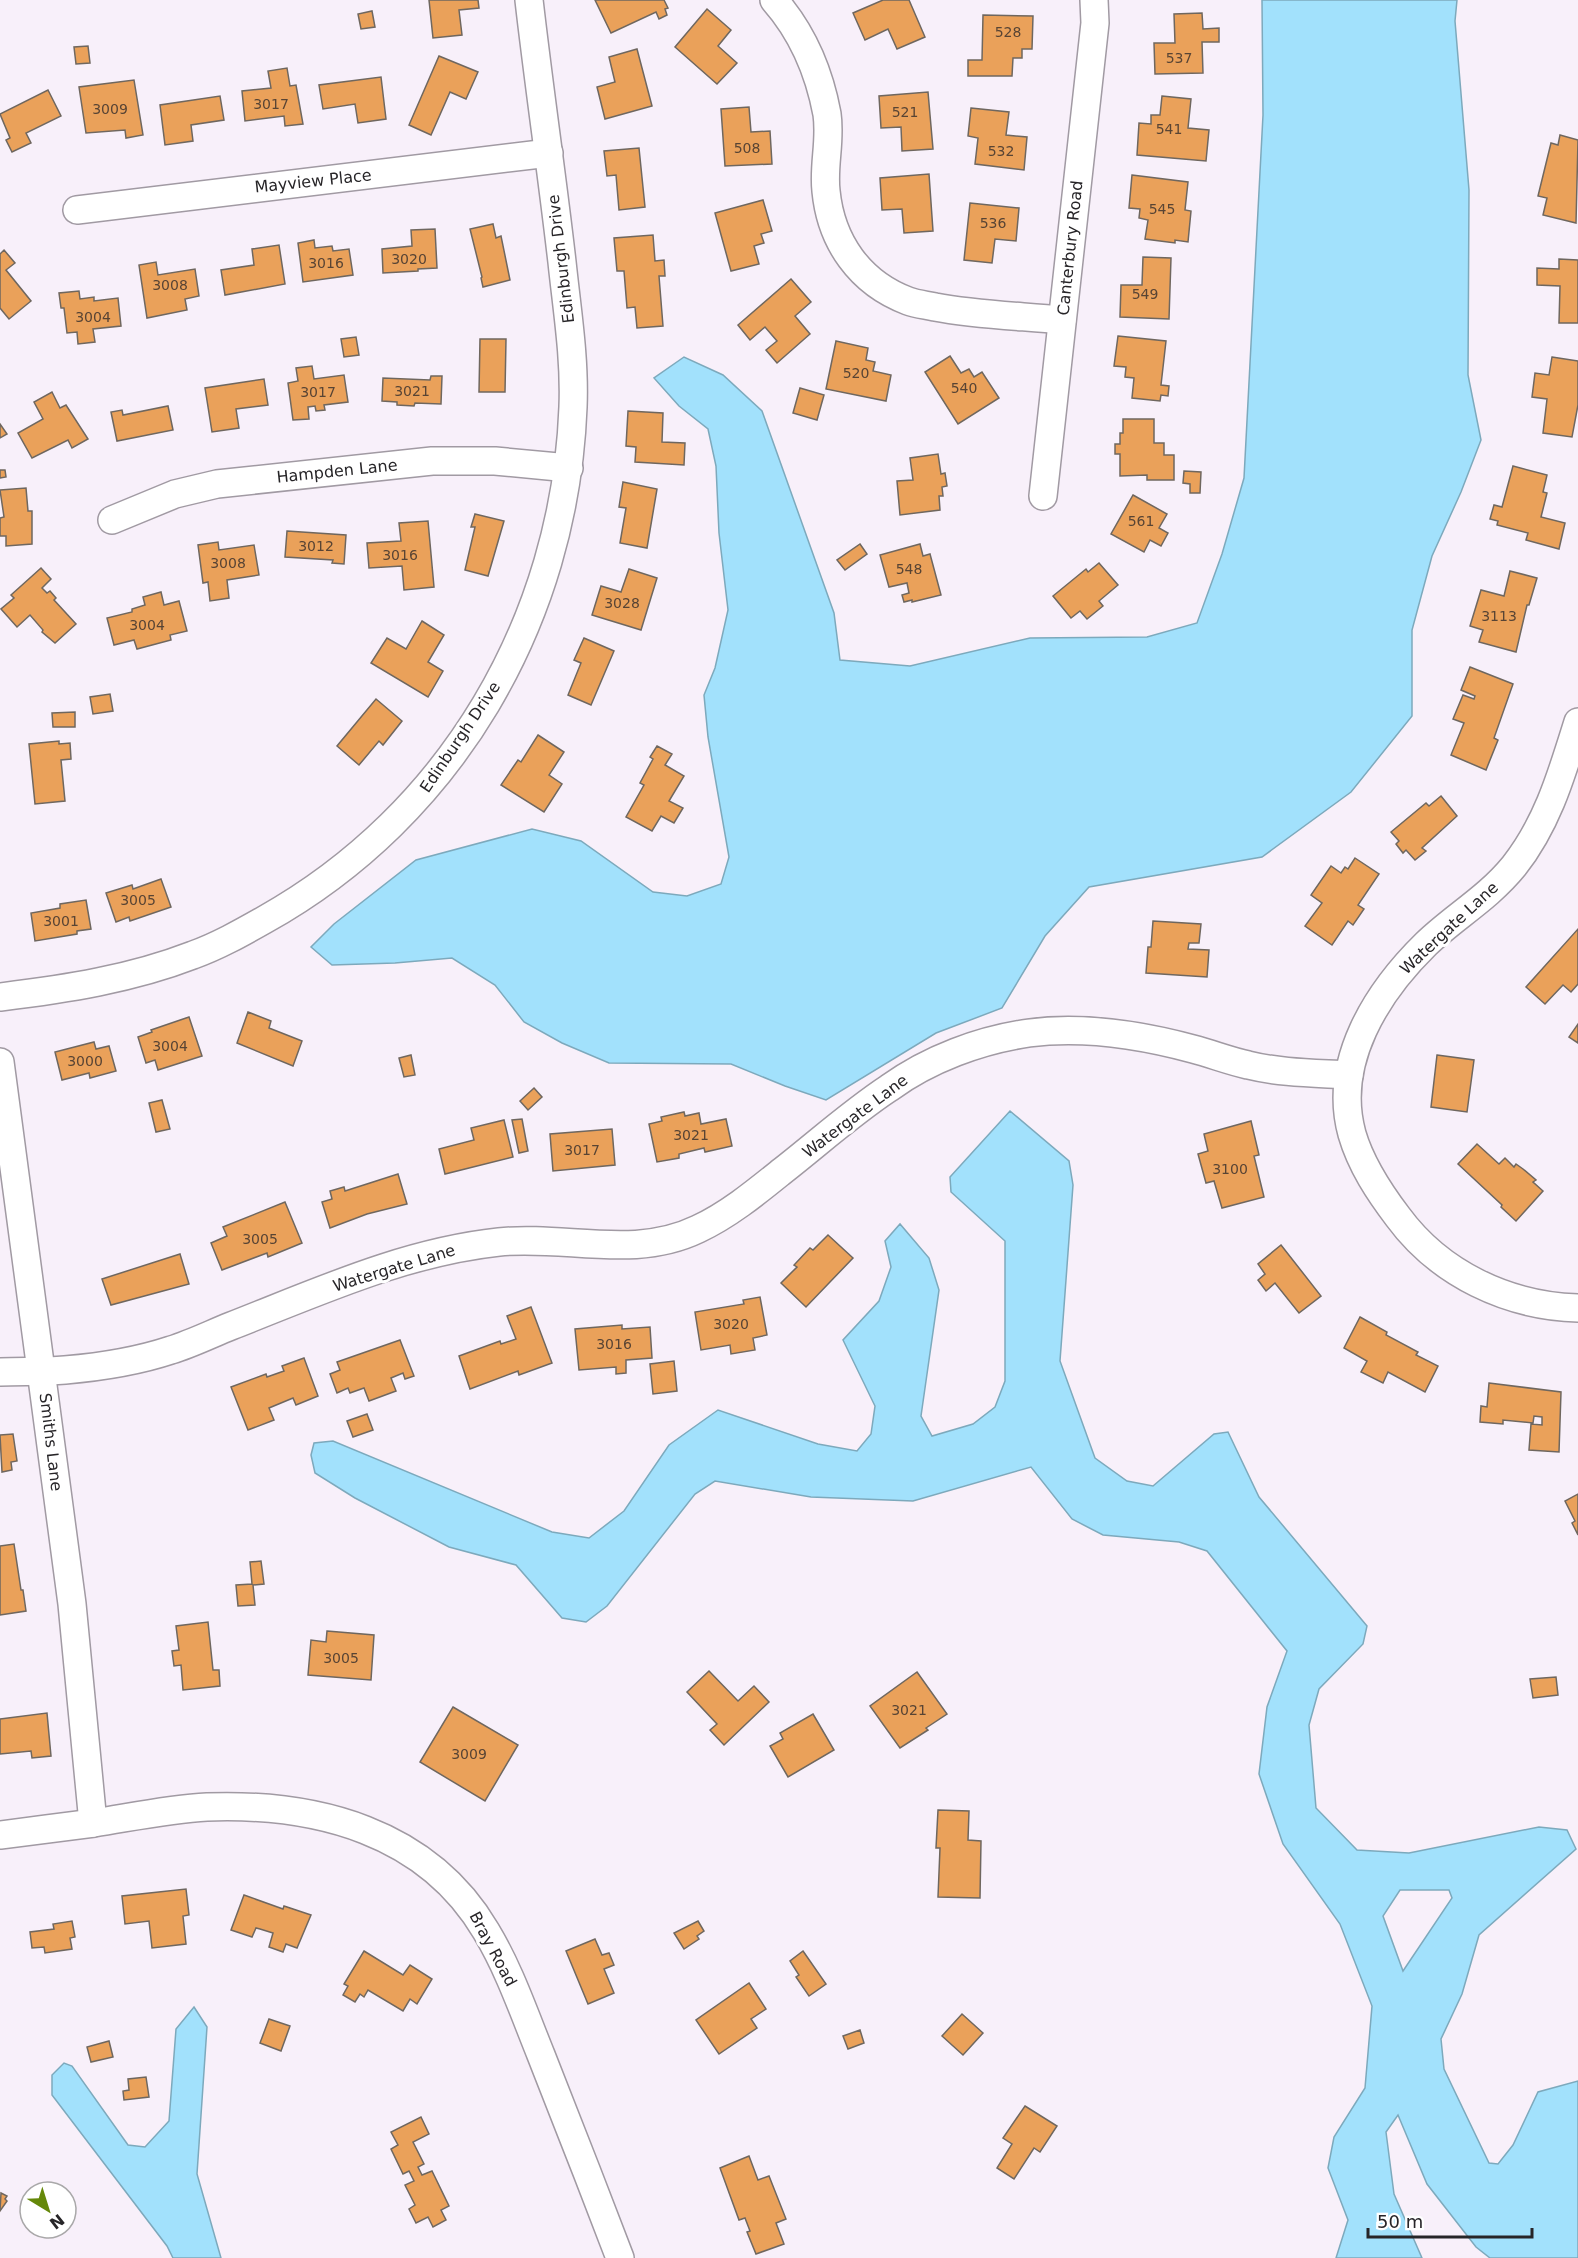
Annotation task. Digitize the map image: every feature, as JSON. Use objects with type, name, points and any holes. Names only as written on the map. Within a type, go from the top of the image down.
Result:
[{"type":"street","name":"Edinburgh Drive","points":[[0,997],[82,986],[145,971],[195,955],[230,939],[286,908],[339,872],[373,844],[418,799],[450,758],[503,675],[527,624],[547,571],[561,517],[569,468],[574,402],[572,344],[529,0]]},
{"type":"street","points":[[774,0],[806,45],[818,74],[827,115],[830,143],[826,190],[832,227],[840,244],[860,270],[882,289],[909,302],[952,310],[1062,320]]},
{"type":"street","name":"Canterbury Road","points":[[1043,496],[1095,23],[1094,0]]},
{"type":"street","name":"Mayview Place","points":[[77,210],[549,153]]},
{"type":"street","name":"Hampden Lane","points":[[112,520],[175,494],[228,482],[432,461],[495,461],[569,468]]},
{"type":"street","name":"Watergate Lane","points":[[0,1372],[65,1370],[112,1364],[170,1351],[343,1282],[414,1258],[458,1247],[522,1241],[591,1246],[642,1245],[671,1240],[699,1229],[747,1199],[890,1086],[928,1065],[961,1051],[1000,1039],[1031,1033],[1069,1031],[1115,1034],[1191,1048],[1252,1066],[1349,1075],[1362,1032],[1378,1001],[1401,971],[1428,943],[1488,894],[1514,865],[1536,833],[1553,799],[1578,722]]},
{"type":"street","name":"Smiths Lane","points":[[0,1062],[72,1604],[93,1823]]},
{"type":"street","points":[[1349,1075],[1348,1105],[1352,1132],[1360,1158],[1382,1196],[1403,1224],[1434,1255],[1464,1276],[1496,1293],[1526,1301],[1578,1308]]},
{"type":"street","name":"Bray Road","points":[[0,1835],[167,1811],[207,1807],[257,1808],[307,1814],[355,1825],[387,1838],[411,1852],[439,1872],[463,1897],[487,1931],[528,2019],[620,2258]]},
{"type":"water","points":[[1262,0],[1457,0],[1455,21],[1469,190],[1468,375],[1481,440],[1461,492],[1432,556],[1412,630],[1412,716],[1351,792],[1262,857],[1089,887],[1045,936],[1002,1008],[936,1033],[826,1100],[731,1064],[609,1063],[562,1043],[524,1022],[495,985],[452,958],[332,965],[311,947],[334,924],[416,860],[532,829],[581,841],[653,892],[687,896],[721,884],[729,857],[708,737],[704,695],[715,668],[728,610],[719,533],[716,466],[708,429],[679,406],[654,378],[684,357],[723,375],[762,411],[834,613],[840,660],[910,666],[1030,638],[1147,637],[1197,623],[1222,554],[1244,478],[1263,115]]},
{"type":"water","points":[[1010,1111],[1069,1161],[1073,1185],[1060,1361],[1095,1458],[1127,1481],[1153,1486],[1214,1434],[1228,1432],[1259,1497],[1367,1626],[1363,1644],[1319,1689],[1309,1725],[1316,1808],[1357,1850],[1409,1853],[1539,1827],[1567,1830],[1576,1849],[1479,1935],[1462,1994],[1441,2039],[1444,2069],[1489,2163],[1498,2164],[1513,2145],[1538,2092],[1578,2081],[1578,2258],[1490,2258],[1476,2247],[1427,2184],[1398,2115],[1386,2132],[1394,2194],[1422,2258],[1336,2258],[1348,2220],[1328,2168],[1334,2137],[1365,2088],[1372,2006],[1340,1924],[1283,1844],[1259,1774],[1267,1707],[1287,1651],[1207,1551],[1179,1542],[1103,1535],[1072,1519],[1031,1467],[913,1501],[811,1497],[715,1481],[695,1494],[607,1606],[586,1622],[562,1618],[516,1565],[449,1547],[355,1498],[315,1473],[311,1455],[314,1443],[333,1441],[552,1532],[589,1538],[624,1511],[669,1445],[718,1410],[818,1444],[857,1451],[871,1434],[875,1406],[843,1340],[879,1301],[891,1267],[885,1241],[900,1224],[929,1258],[939,1290],[921,1416],[932,1436],[973,1424],[995,1407],[1005,1381],[1005,1241],[951,1192],[950,1177]],"holes":[[[1400,1890],[1449,1890],[1452,1898],[1403,1971],[1383,1916]]]},
{"type":"water","points":[[194,2007],[207,2027],[197,2174],[221,2258],[173,2258],[167,2246],[52,2095],[52,2075],[64,2063],[72,2066],[128,2145],[145,2147],[169,2121],[176,2029]]},
{"type":"building","points":[[429,0],[478,0],[479,8],[459,10],[462,35],[433,38]]},
{"type":"building","points":[[595,0],[664,0],[668,8],[665,9],[667,15],[659,19],[656,12],[611,33]]},
{"type":"building","points":[[883,0],[909,0],[925,37],[897,49],[888,29],[865,40],[853,13]]},
{"type":"building","points":[[707,9],[731,30],[718,46],[737,63],[717,84],[675,47]]},
{"type":"building","points":[[372,11],[375,27],[361,29],[358,14]]},
{"type":"building","points":[[1202,13],[1203,29],[1219,28],[1219,42],[1202,42],[1203,73],[1155,74],[1154,43],[1175,43],[1174,14]]},
{"type":"building","points":[[983,15],[1033,16],[1032,49],[1022,49],[1022,58],[1013,58],[1012,76],[968,76],[968,60],[982,60]]},
{"type":"building","points":[[88,46],[90,63],[76,64],[74,47]]},
{"type":"building","points":[[637,49],[652,106],[605,119],[597,87],[615,82],[609,57]]},
{"type":"building","points":[[439,56],[478,72],[466,99],[450,92],[431,135],[409,125]]},
{"type":"building","points":[[287,68],[290,86],[296,85],[303,124],[285,126],[284,116],[245,121],[242,91],[271,88],[268,71]]},
{"type":"building","points":[[381,77],[386,119],[358,123],[355,104],[323,109],[319,85]]},
{"type":"building","points":[[134,80],[143,135],[126,138],[125,130],[86,133],[79,87]]},
{"type":"building","points":[[48,90],[61,116],[26,133],[31,143],[12,152],[6,140],[10,138],[0,114]]},
{"type":"building","points":[[928,92],[933,149],[902,151],[901,127],[881,128],[879,96]]},
{"type":"building","points":[[220,96],[224,120],[191,125],[193,141],[165,145],[160,105]]},
{"type":"building","points":[[1162,96],[1191,99],[1188,128],[1209,130],[1206,161],[1137,155],[1139,123],[1151,124],[1151,115],[1160,115]]},
{"type":"building","points":[[749,107],[751,132],[770,131],[772,164],[725,166],[721,109]]},
{"type":"building","points":[[971,108],[1009,112],[1006,135],[1027,137],[1024,170],[975,164],[978,138],[968,136]]},
{"type":"building","points":[[1560,135],[1578,140],[1576,223],[1543,215],[1547,198],[1538,196],[1551,143],[1558,145]]},
{"type":"building","points":[[639,148],[645,207],[619,210],[616,175],[607,176],[604,151]]},
{"type":"building","points":[[929,174],[933,231],[904,233],[902,209],[882,210],[880,178]]},
{"type":"building","points":[[1132,175],[1188,182],[1185,210],[1191,211],[1188,242],[1175,240],[1175,243],[1145,239],[1148,220],[1139,218],[1140,209],[1129,208]]},
{"type":"building","points":[[763,200],[772,231],[761,234],[764,243],[754,246],[759,264],[731,271],[715,213]]},
{"type":"building","points":[[970,203],[1019,208],[1016,241],[995,239],[992,263],[964,260]]},
{"type":"building","points":[[493,224],[496,238],[501,236],[510,280],[483,287],[470,229]]},
{"type":"building","points":[[435,229],[437,268],[383,273],[382,249],[412,246],[411,230]]},
{"type":"building","points":[[653,235],[655,261],[664,260],[665,276],[659,276],[663,326],[637,328],[635,307],[627,308],[624,271],[617,271],[614,238]]},
{"type":"building","points":[[314,240],[315,248],[332,246],[333,251],[349,249],[353,275],[303,282],[298,243]]},
{"type":"building","points":[[279,245],[285,284],[225,295],[221,270],[254,265],[252,249]]},
{"type":"building","points":[[4,250],[15,263],[6,270],[31,301],[9,319],[0,308],[0,254]]},
{"type":"building","points":[[1143,257],[1171,258],[1169,319],[1120,317],[1121,285],[1142,285]]},
{"type":"building","points":[[1559,259],[1578,260],[1578,323],[1559,323],[1560,286],[1537,285],[1537,268],[1559,269]]},
{"type":"building","points":[[156,262],[158,275],[195,269],[199,296],[185,299],[187,310],[147,318],[139,265]]},
{"type":"building","points":[[791,279],[811,302],[795,316],[810,334],[777,363],[766,350],[777,341],[765,327],[750,340],[738,325]]},
{"type":"building","points":[[79,291],[80,299],[94,297],[94,301],[118,298],[121,326],[93,329],[95,342],[78,344],[77,332],[67,333],[64,308],[61,308],[59,293]]},
{"type":"building","points":[[1118,336],[1166,341],[1161,385],[1169,386],[1168,396],[1161,395],[1160,401],[1132,398],[1134,378],[1125,377],[1126,367],[1114,366]]},
{"type":"building","points":[[356,337],[359,355],[344,357],[341,339]]},
{"type":"building","points":[[480,339],[506,339],[505,392],[479,392]]},
{"type":"building","points":[[836,341],[868,348],[866,360],[875,362],[873,371],[891,375],[886,401],[826,389]]},
{"type":"building","points":[[950,356],[961,373],[969,369],[974,377],[982,372],[999,398],[958,424],[925,372]]},
{"type":"building","points":[[1552,357],[1578,361],[1578,405],[1572,437],[1543,433],[1547,399],[1532,397],[1535,373],[1549,375]]},
{"type":"building","points":[[312,366],[314,379],[344,375],[348,402],[324,405],[325,410],[316,411],[315,406],[308,407],[309,419],[293,420],[288,383],[298,381],[296,368]]},
{"type":"building","points":[[431,376],[442,376],[441,404],[415,403],[414,406],[382,401],[383,378],[430,380]]},
{"type":"building","points":[[264,379],[268,405],[236,409],[239,428],[212,432],[205,388]]},
{"type":"building","points":[[800,388],[824,395],[817,420],[793,413]]},
{"type":"building","points":[[52,392],[60,408],[66,405],[88,439],[72,448],[68,440],[32,458],[18,433],[43,419],[34,402]]},
{"type":"building","points":[[168,406],[173,430],[117,441],[111,412],[122,410],[123,415]]},
{"type":"building","points":[[628,411],[663,413],[662,442],[685,443],[684,465],[635,462],[636,447],[626,446]]},
{"type":"building","points":[[1123,419],[1154,419],[1154,443],[1164,443],[1164,455],[1174,455],[1174,480],[1147,480],[1147,475],[1120,476],[1120,454],[1115,454],[1115,444],[1120,444]]},
{"type":"building","points":[[0,424],[7,434],[0,438]]},
{"type":"building","points":[[938,454],[941,474],[945,473],[947,486],[942,487],[943,496],[939,496],[940,510],[900,515],[897,481],[913,480],[910,458]]},
{"type":"building","points":[[1513,466],[1547,475],[1543,492],[1547,493],[1541,517],[1565,523],[1559,549],[1526,540],[1528,533],[1497,525],[1498,521],[1490,519],[1494,505],[1502,507]]},
{"type":"building","points":[[0,470],[5,470],[6,477],[0,478]]},
{"type":"building","points":[[1184,471],[1201,472],[1200,493],[1190,493],[1190,484],[1183,483]]},
{"type":"building","points":[[623,482],[657,489],[647,548],[620,543],[626,508],[619,507]]},
{"type":"building","points":[[26,488],[28,511],[32,511],[32,544],[6,546],[6,536],[0,536],[0,518],[4,517],[0,490]]},
{"type":"building","points":[[1133,495],[1167,514],[1159,528],[1168,533],[1161,546],[1150,540],[1144,552],[1111,534]]},
{"type":"building","points":[[475,514],[504,521],[488,576],[465,570],[475,527],[471,527]]},
{"type":"building","points":[[428,521],[434,587],[404,590],[402,566],[369,568],[367,543],[401,541],[399,523]]},
{"type":"building","points":[[287,531],[346,535],[344,564],[332,563],[333,560],[285,557]]},
{"type":"building","points":[[218,542],[219,550],[254,545],[259,575],[227,580],[229,598],[210,601],[208,582],[203,583],[198,545]]},
{"type":"building","points":[[860,544],[867,554],[845,570],[837,560]]},
{"type":"building","points":[[920,544],[923,556],[930,554],[941,595],[904,602],[902,595],[909,593],[907,583],[889,587],[880,555]]},
{"type":"building","points":[[1099,563],[1118,585],[1099,601],[1103,606],[1087,619],[1080,611],[1071,618],[1053,596],[1086,569],[1088,572]]},
{"type":"building","points":[[41,568],[51,579],[42,588],[47,593],[50,591],[56,598],[54,600],[76,624],[55,643],[42,632],[43,630],[30,615],[17,627],[1,609],[14,598],[11,595]]},
{"type":"building","points":[[629,569],[657,578],[641,630],[592,615],[601,586],[621,592]]},
{"type":"building","points":[[1510,571],[1537,578],[1529,605],[1527,605],[1516,652],[1479,642],[1483,630],[1470,626],[1481,590],[1504,596]]},
{"type":"building","points":[[161,592],[164,605],[179,601],[187,631],[170,635],[171,640],[137,649],[134,640],[114,645],[107,618],[132,612],[132,609],[145,605],[143,597]]},
{"type":"building","points":[[422,621],[444,635],[428,662],[443,671],[428,697],[371,663],[387,638],[406,649]]},
{"type":"building","points":[[584,638],[614,651],[591,705],[568,695],[581,663],[574,660]]},
{"type":"building","points":[[1470,667],[1513,684],[1494,738],[1498,740],[1486,770],[1451,755],[1464,723],[1453,719],[1463,695],[1474,699],[1475,696],[1461,690]]},
{"type":"building","points":[[110,694],[113,711],[93,714],[90,697]]},
{"type":"building","points":[[376,699],[402,721],[383,745],[379,741],[359,765],[337,746]]},
{"type":"building","points":[[75,712],[75,727],[53,727],[52,713]]},
{"type":"building","points":[[538,735],[564,752],[549,775],[562,784],[544,812],[501,785],[518,760],[521,762]]},
{"type":"building","points":[[59,741],[59,744],[70,743],[71,759],[61,760],[65,801],[35,804],[29,744]]},
{"type":"building","points":[[657,746],[672,754],[665,765],[684,776],[669,801],[683,808],[674,823],[661,816],[652,831],[626,817],[644,785],[640,783]]},
{"type":"building","points":[[1441,796],[1457,816],[1422,848],[1426,851],[1415,860],[1406,850],[1403,853],[1396,844],[1399,841],[1391,832],[1426,803],[1429,806]]},
{"type":"building","points":[[1355,858],[1379,874],[1358,905],[1364,909],[1353,925],[1348,921],[1332,945],[1305,926],[1322,903],[1311,895],[1331,866],[1341,873],[1345,867],[1348,869]]},
{"type":"building","points":[[161,879],[171,907],[130,921],[129,917],[116,922],[106,893],[132,885],[133,889]]},
{"type":"building","points":[[86,900],[91,929],[77,931],[77,934],[35,941],[31,913],[60,908],[60,904]]},
{"type":"building","points":[[1153,921],[1201,924],[1199,943],[1189,943],[1188,949],[1209,950],[1207,977],[1146,973]]},
{"type":"building","points":[[1578,929],[1578,984],[1571,992],[1563,985],[1545,1004],[1526,987]]},
{"type":"building","points":[[248,1012],[271,1021],[269,1028],[302,1041],[293,1066],[237,1043]]},
{"type":"building","points":[[189,1017],[202,1056],[158,1070],[155,1060],[146,1063],[138,1037]]},
{"type":"building","points":[[1578,1024],[1578,1043],[1569,1037]]},
{"type":"building","points":[[94,1042],[96,1049],[109,1046],[116,1071],[90,1078],[89,1073],[62,1080],[55,1052]]},
{"type":"building","points":[[411,1055],[415,1075],[404,1077],[399,1058]]},
{"type":"building","points":[[1437,1055],[1474,1060],[1467,1112],[1431,1107]]},
{"type":"building","points":[[534,1088],[542,1097],[528,1110],[520,1101]]},
{"type":"building","points":[[162,1100],[170,1129],[156,1132],[149,1103]]},
{"type":"building","points":[[684,1112],[685,1116],[699,1113],[701,1124],[726,1119],[732,1146],[705,1152],[704,1148],[679,1154],[679,1158],[657,1162],[649,1124],[662,1121],[661,1117]]},
{"type":"building","points":[[522,1119],[528,1151],[519,1153],[512,1120]]},
{"type":"building","points":[[504,1120],[513,1157],[445,1174],[439,1149],[474,1140],[471,1128]]},
{"type":"building","points":[[1251,1121],[1259,1155],[1254,1156],[1264,1197],[1222,1208],[1214,1181],[1206,1183],[1198,1154],[1208,1151],[1204,1134]]},
{"type":"building","points":[[612,1129],[615,1165],[553,1171],[550,1134]]},
{"type":"building","points":[[1477,1144],[1499,1164],[1505,1158],[1514,1167],[1516,1164],[1536,1180],[1533,1182],[1543,1191],[1516,1221],[1458,1164]]},
{"type":"building","points":[[398,1174],[407,1204],[367,1214],[330,1228],[322,1202],[332,1199],[330,1191],[344,1187],[345,1191]]},
{"type":"building","points":[[285,1202],[302,1243],[268,1257],[267,1253],[222,1270],[211,1243],[227,1236],[223,1227]]},
{"type":"building","points":[[828,1235],[853,1258],[806,1307],[781,1283],[797,1267],[794,1265],[810,1248],[813,1250]]},
{"type":"building","points":[[1281,1245],[1321,1296],[1299,1313],[1275,1283],[1266,1291],[1258,1280],[1265,1274],[1258,1264]]},
{"type":"building","points":[[180,1254],[189,1284],[111,1305],[102,1279]]},
{"type":"building","points":[[760,1297],[767,1335],[753,1338],[755,1350],[731,1354],[730,1345],[701,1350],[695,1312],[744,1304],[743,1300]]},
{"type":"building","points":[[531,1307],[552,1363],[519,1375],[518,1371],[470,1389],[459,1356],[500,1341],[501,1344],[516,1339],[507,1316]]},
{"type":"building","points":[[1360,1317],[1387,1332],[1386,1335],[1418,1352],[1416,1355],[1438,1366],[1425,1392],[1388,1372],[1383,1383],[1361,1372],[1367,1361],[1344,1348]]},
{"type":"building","points":[[622,1325],[622,1329],[650,1327],[652,1358],[626,1360],[626,1373],[616,1374],[616,1367],[579,1370],[575,1329]]},
{"type":"building","points":[[400,1340],[414,1376],[405,1379],[403,1373],[391,1378],[396,1391],[369,1401],[364,1388],[350,1393],[348,1388],[337,1393],[330,1374],[340,1370],[337,1362]]},
{"type":"building","points":[[304,1358],[318,1396],[296,1405],[293,1398],[269,1408],[274,1420],[248,1430],[231,1387],[266,1374],[267,1377],[284,1371],[282,1366]]},
{"type":"building","points":[[674,1361],[677,1391],[653,1394],[650,1364]]},
{"type":"building","points":[[1489,1383],[1561,1392],[1559,1452],[1529,1450],[1531,1424],[1542,1425],[1542,1417],[1534,1416],[1533,1423],[1503,1420],[1503,1424],[1480,1422],[1481,1406],[1487,1407]]},
{"type":"building","points":[[367,1414],[373,1430],[353,1437],[347,1421]]},
{"type":"building","points":[[13,1434],[17,1461],[11,1462],[12,1470],[2,1472],[0,1435]]},
{"type":"building","points":[[1578,1494],[1578,1535],[1572,1523],[1575,1521],[1565,1501]]},
{"type":"building","points":[[14,1544],[26,1611],[0,1615],[0,1546]]},
{"type":"building","points":[[261,1561],[264,1584],[253,1585],[255,1605],[238,1606],[236,1585],[252,1584],[250,1562]]},
{"type":"building","points":[[208,1622],[213,1670],[219,1670],[220,1686],[183,1690],[181,1665],[174,1666],[172,1651],[179,1650],[176,1626]]},
{"type":"building","points":[[327,1631],[374,1635],[371,1680],[308,1675],[311,1640],[326,1642]]},
{"type":"building","points":[[709,1671],[738,1701],[754,1686],[769,1702],[724,1745],[710,1730],[717,1724],[687,1692]]},
{"type":"building","points":[[917,1672],[947,1714],[926,1728],[928,1730],[900,1748],[870,1706]]},
{"type":"building","points":[[1556,1677],[1558,1695],[1533,1698],[1530,1679]]},
{"type":"building","points":[[453,1707],[518,1745],[485,1801],[420,1762]]},
{"type":"building","points":[[47,1713],[51,1756],[32,1758],[31,1751],[0,1754],[0,1719]]},
{"type":"building","points":[[813,1714],[834,1750],[788,1777],[770,1746],[783,1739],[780,1733]]},
{"type":"building","points":[[938,1810],[969,1811],[968,1840],[981,1841],[980,1898],[938,1897],[940,1848],[936,1848]]},
{"type":"building","points":[[186,1889],[189,1915],[183,1916],[186,1944],[152,1948],[149,1921],[125,1924],[122,1896]]},
{"type":"building","points":[[244,1895],[283,1909],[284,1906],[311,1915],[297,1948],[286,1944],[283,1952],[269,1947],[273,1933],[260,1929],[256,1928],[252,1937],[231,1930]]},
{"type":"building","points":[[72,1921],[75,1937],[70,1938],[72,1949],[45,1953],[44,1947],[32,1948],[30,1932],[54,1929],[53,1924]]},
{"type":"building","points":[[698,1921],[704,1931],[697,1936],[699,1939],[684,1949],[674,1933]]},
{"type":"building","points":[[595,1939],[602,1955],[609,1953],[614,1965],[604,1969],[614,1993],[588,2004],[566,1951]]},
{"type":"building","points":[[364,1951],[403,1975],[410,1965],[432,1979],[417,2004],[410,1999],[403,2011],[368,1990],[364,1997],[360,1994],[355,2002],[343,1995],[348,1986],[344,1984]]},
{"type":"building","points":[[803,1951],[826,1984],[809,1996],[796,1977],[799,1975],[790,1961]]},
{"type":"building","points":[[749,1983],[766,2009],[751,2019],[757,2028],[719,2054],[696,2020]]},
{"type":"building","points":[[962,2014],[983,2033],[963,2055],[942,2036]]},
{"type":"building","points":[[269,2019],[290,2026],[281,2051],[260,2043]]},
{"type":"building","points":[[860,2030],[864,2043],[848,2049],[843,2036]]},
{"type":"building","points":[[109,2041],[113,2057],[91,2062],[87,2047]]},
{"type":"building","points":[[146,2077],[149,2097],[124,2100],[123,2091],[129,2090],[128,2079]]},
{"type":"building","points":[[1025,2106],[1057,2126],[1040,2152],[1034,2148],[1014,2179],[997,2168],[1012,2144],[1003,2138]]},
{"type":"building","points":[[421,2117],[429,2134],[413,2142],[424,2164],[418,2167],[422,2175],[432,2171],[449,2206],[441,2210],[446,2220],[433,2227],[428,2217],[416,2223],[409,2209],[415,2205],[405,2185],[414,2181],[409,2171],[403,2174],[391,2149],[398,2145],[391,2132]]},
{"type":"building","points":[[749,2156],[758,2180],[769,2176],[786,2219],[776,2223],[784,2244],[756,2254],[747,2232],[750,2231],[745,2218],[739,2220],[720,2168]]},
{"type":"building","points":[[1,2193],[7,2196],[5,2199],[7,2201],[0,2211]]}]
